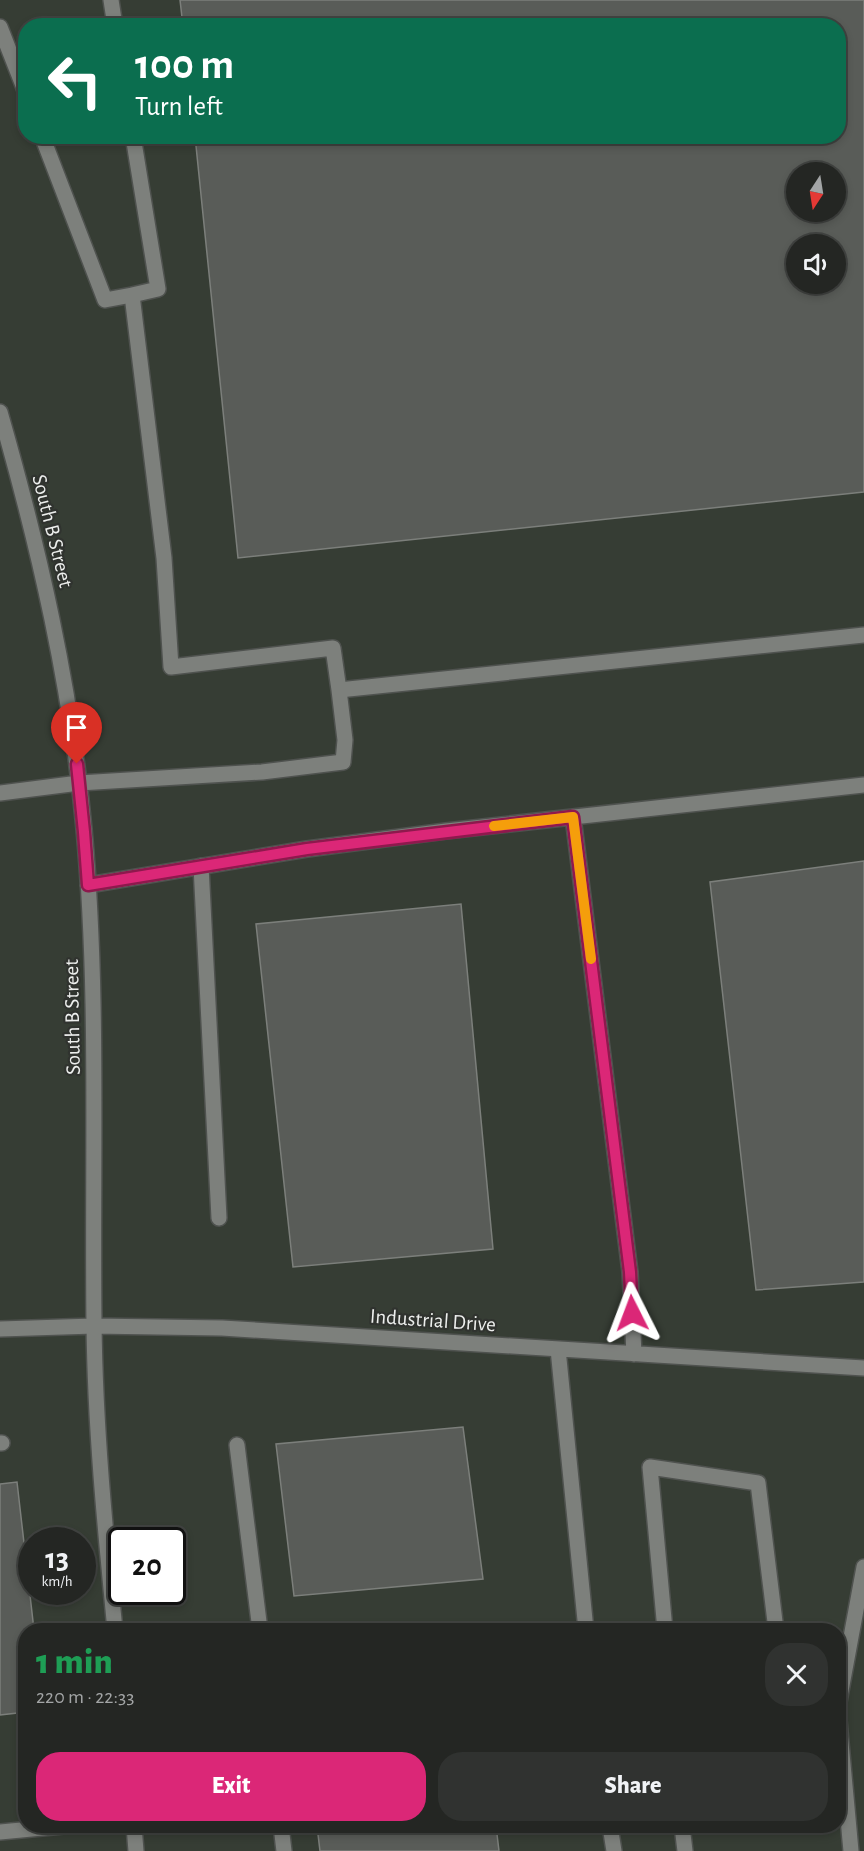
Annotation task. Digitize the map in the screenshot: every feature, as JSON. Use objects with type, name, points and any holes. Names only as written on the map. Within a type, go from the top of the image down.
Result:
[{"type":"street","points":[[111,0],[114,18]]},
{"type":"street","points":[[0,27],[18,73]]},
{"type":"street","points":[[45,144],[105,300],[158,289],[134,144]]},
{"type":"street","points":[[0,793],[79,783],[262,772],[344,762],[345,741],[333,648],[171,667],[164,558],[132,295]]},
{"type":"street","name":"South B Street","points":[[0,412],[27,506],[49,602],[69,707],[79,783],[93,964],[94,1326],[99,1473],[114,1623]]},
{"type":"street","points":[[339,690],[864,635]]},
{"type":"street","points":[[88,885],[307,849],[864,785]]},
{"type":"street","points":[[573,817],[630,1272],[634,1354]]},
{"type":"street","points":[[201,866],[219,1218]]},
{"type":"street","name":"Industrial Drive","points":[[0,1329],[94,1326],[222,1328],[864,1368]]},
{"type":"street","points":[[558,1349],[585,1623]]},
{"type":"street","points":[[237,1445],[259,1623]]},
{"type":"street","points":[[664,1623],[650,1467],[758,1483],[775,1623]]},
{"type":"street","points":[[846,1665],[864,1567]]},
{"type":"street","points":[[846,1796],[851,1851]]},
{"type":"street","points":[[0,1832],[18,1830]]},
{"type":"street","points":[[135,1833],[136,1851]]},
{"type":"street","points":[[282,1833],[284,1851]]},
{"type":"street","points":[[611,1833],[614,1851]]},
{"type":"street","points":[[683,1833],[685,1851]]},
{"type":"shaded area","points":[[0,0],[864,0],[864,1851],[0,1851]]},
{"type":"building","points":[[180,0],[864,0],[864,492],[238,558],[196,144],[846,144],[846,18],[182,18]]},
{"type":"building","points":[[864,861],[864,1282],[756,1290],[710,882]]},
{"type":"building","points":[[461,904],[493,1249],[293,1267],[256,924]]},
{"type":"building","points":[[463,1427],[483,1579],[294,1596],[276,1444]]},
{"type":"building","points":[[17,1482],[22,1527],[18,1527],[18,1605],[31,1605],[33,1623],[18,1623],[18,1713],[0,1715],[0,1484]]},
{"type":"building","points":[[318,1833],[497,1833],[499,1851],[320,1851]]},
{"type":"slow traffic","points":[[494,826],[573,817],[591,959]]},
{"type":"route","points":[[77,764],[88,885],[307,849],[573,817],[630,1272],[632,1313]]}]
